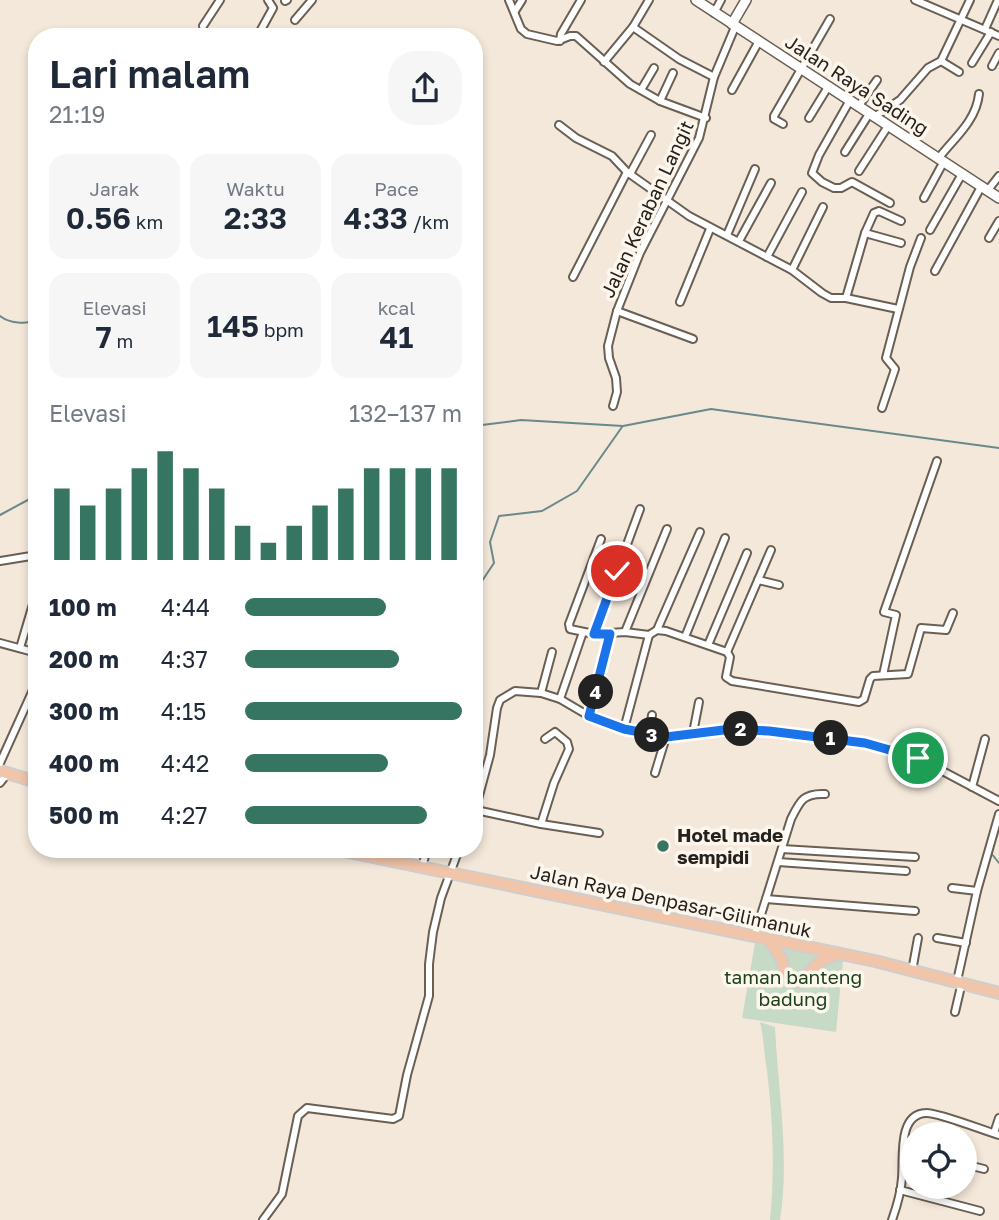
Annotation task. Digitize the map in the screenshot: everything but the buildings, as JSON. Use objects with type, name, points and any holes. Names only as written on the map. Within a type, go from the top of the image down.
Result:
[{"type":"highway","points":[[4,772],[28,779]]},
{"type":"highway","name":"Jalan Raya Denpasar-Gilimanuk","points":[[378,858],[840,954],[999,993]]},
{"type":"highway","points":[[769,940],[781,958],[786,980]]},
{"type":"highway","points":[[799,983],[822,960],[840,954]]},
{"type":"street","points":[[203,26],[220,0]]},
{"type":"street","points":[[262,28],[273,8],[268,0]]},
{"type":"street","points":[[295,20],[312,0]]},
{"type":"street","points":[[509,0],[521,30],[550,41],[576,36],[629,84],[705,122]]},
{"type":"street","points":[[515,11],[522,0]]},
{"type":"street","points":[[560,41],[561,34],[581,0]]},
{"type":"street","name":"Jalan Raya Sading","points":[[696,0],[999,198]]},
{"type":"street","points":[[714,13],[721,0]]},
{"type":"street","points":[[734,25],[746,0]]},
{"type":"street","points":[[915,0],[999,36]]},
{"type":"street","points":[[845,152],[872,115],[900,100],[928,68],[941,61],[970,0]]},
{"type":"street","points":[[972,63],[988,31],[998,0]]},
{"type":"street","points":[[604,62],[632,27],[645,1]]},
{"type":"street","points":[[783,124],[774,119],[774,116],[830,19]]},
{"type":"street","name":"Jalan Keraban Langit","points":[[613,406],[617,392],[616,378],[608,346],[617,311],[640,253],[705,122],[714,77],[734,25]]},
{"type":"street","points":[[632,27],[678,59],[714,77]]},
{"type":"street","points":[[732,90],[759,41]]},
{"type":"street","points":[[992,66],[999,54]]},
{"type":"street","points":[[941,61],[959,72]]},
{"type":"street","points":[[641,90],[654,68]]},
{"type":"street","points":[[660,101],[673,73]]},
{"type":"street","points":[[877,80],[853,104],[819,155],[812,173],[837,188],[852,183],[890,204]]},
{"type":"street","points":[[809,118],[828,87]]},
{"type":"street","points":[[924,198],[941,161],[975,110],[979,94]]},
{"type":"street","points":[[559,125],[576,138],[612,156],[628,173],[710,229],[740,241],[792,270],[831,298],[846,298],[898,309]]},
{"type":"street","points":[[859,171],[888,126]]},
{"type":"street","points":[[573,277],[651,135]]},
{"type":"street","points":[[727,235],[755,169]]},
{"type":"street","points":[[930,230],[962,174]]},
{"type":"street","points":[[935,271],[985,188],[999,176]]},
{"type":"street","points":[[740,241],[771,183]]},
{"type":"street","points":[[767,257],[803,192]]},
{"type":"street","points":[[792,270],[823,207]]},
{"type":"street","points":[[846,298],[865,233],[876,211],[901,220]]},
{"type":"street","points":[[989,238],[999,221]]},
{"type":"street","points":[[680,302],[710,229]]},
{"type":"street","points":[[865,233],[901,243]]},
{"type":"street","points":[[882,408],[895,369],[886,360],[898,309],[921,238]]},
{"type":"street","points":[[617,311],[692,339]]},
{"type":"street","points":[[883,675],[896,615],[884,612],[937,461]]},
{"type":"street","points":[[594,634],[640,509]]},
{"type":"street","points":[[625,632],[667,529]]},
{"type":"street","points":[[601,539],[569,624],[570,629],[594,634],[625,632],[649,635],[657,630],[699,532]]},
{"type":"street","points":[[684,637],[725,538]]},
{"type":"street","points":[[771,551],[729,654],[726,677],[732,681],[859,702],[864,699],[870,679],[883,675],[908,674],[921,628],[946,630],[953,613]]},
{"type":"street","points":[[708,645],[747,553]]},
{"type":"street","points":[[0,561],[28,556]]},
{"type":"street","points":[[758,580],[779,584]]},
{"type":"street","points":[[20,648],[28,621]]},
{"type":"street","points":[[657,630],[729,654]]},
{"type":"street","points":[[560,699],[583,632]]},
{"type":"street","points":[[589,716],[610,634]]},
{"type":"street","points":[[624,729],[649,635]]},
{"type":"street","points":[[0,643],[28,650]]},
{"type":"street","points":[[541,693],[552,652]]},
{"type":"street","points":[[483,782],[497,708],[500,700],[515,691],[541,693],[624,729],[666,737],[732,729],[865,743],[918,758],[999,801]]},
{"type":"street","points":[[0,763],[28,701]]},
{"type":"street","points":[[693,733],[699,702]]},
{"type":"street","points":[[649,734],[652,715]]},
{"type":"street","points":[[541,824],[569,746],[555,732],[545,739]]},
{"type":"street","points":[[654,773],[666,737]]},
{"type":"street","points":[[972,787],[985,739]]},
{"type":"street","points":[[0,783],[4,772]]},
{"type":"street","points":[[754,937],[799,803],[813,793],[825,794]]},
{"type":"street","points":[[483,813],[599,833]]},
{"type":"street","points":[[955,1012],[977,891],[999,814]]},
{"type":"street","points":[[782,849],[915,857]]},
{"type":"street","points":[[421,867],[424,858]]},
{"type":"street","points":[[263,1220],[282,1194],[287,1160],[298,1116],[302,1111],[307,1108],[393,1119],[399,1116],[407,1075],[429,996],[433,932],[456,858]]},
{"type":"street","points":[[778,862],[906,871]]},
{"type":"street","points":[[952,888],[977,891]]},
{"type":"street","points":[[766,899],[915,911]]},
{"type":"street","points":[[912,971],[918,938]]},
{"type":"street","points":[[937,939],[966,943]]},
{"type":"street","points":[[910,1122],[926,1113],[956,1122]]},
{"type":"street","points":[[977,1128],[997,1134],[999,1118]]},
{"type":"street","points":[[977,1167],[984,1169]]},
{"type":"street","points":[[892,1220],[900,1191]]},
{"type":"street","points":[[934,1199],[980,1210]]},
{"type":"green space","name":"taman banteng badung","points":[[755,943],[843,961],[836,1032],[742,1018]]},
{"type":"green space","points":[[760,1022],[775,1027],[784,1148],[780,1220],[770,1220],[772,1127]]},
{"type":"waterway","points":[[0,316],[18,323],[28,322]]},
{"type":"waterway","points":[[483,425],[521,420],[623,426],[711,409],[999,448]]},
{"type":"waterway","points":[[483,580],[494,563],[490,542],[499,516],[542,511],[577,491],[622,427]]},
{"type":"waterway","points":[[0,515],[28,500]]},
{"type":"waterway","points":[[991,853],[999,863]]},
{"type":"place","name":"Hotel made sempidi","points":[[663,846]]},
{"type":"route","points":[[617,571],[594,634],[610,634],[589,716],[624,729],[666,737],[732,729],[769,731],[865,743],[918,758]]}]
